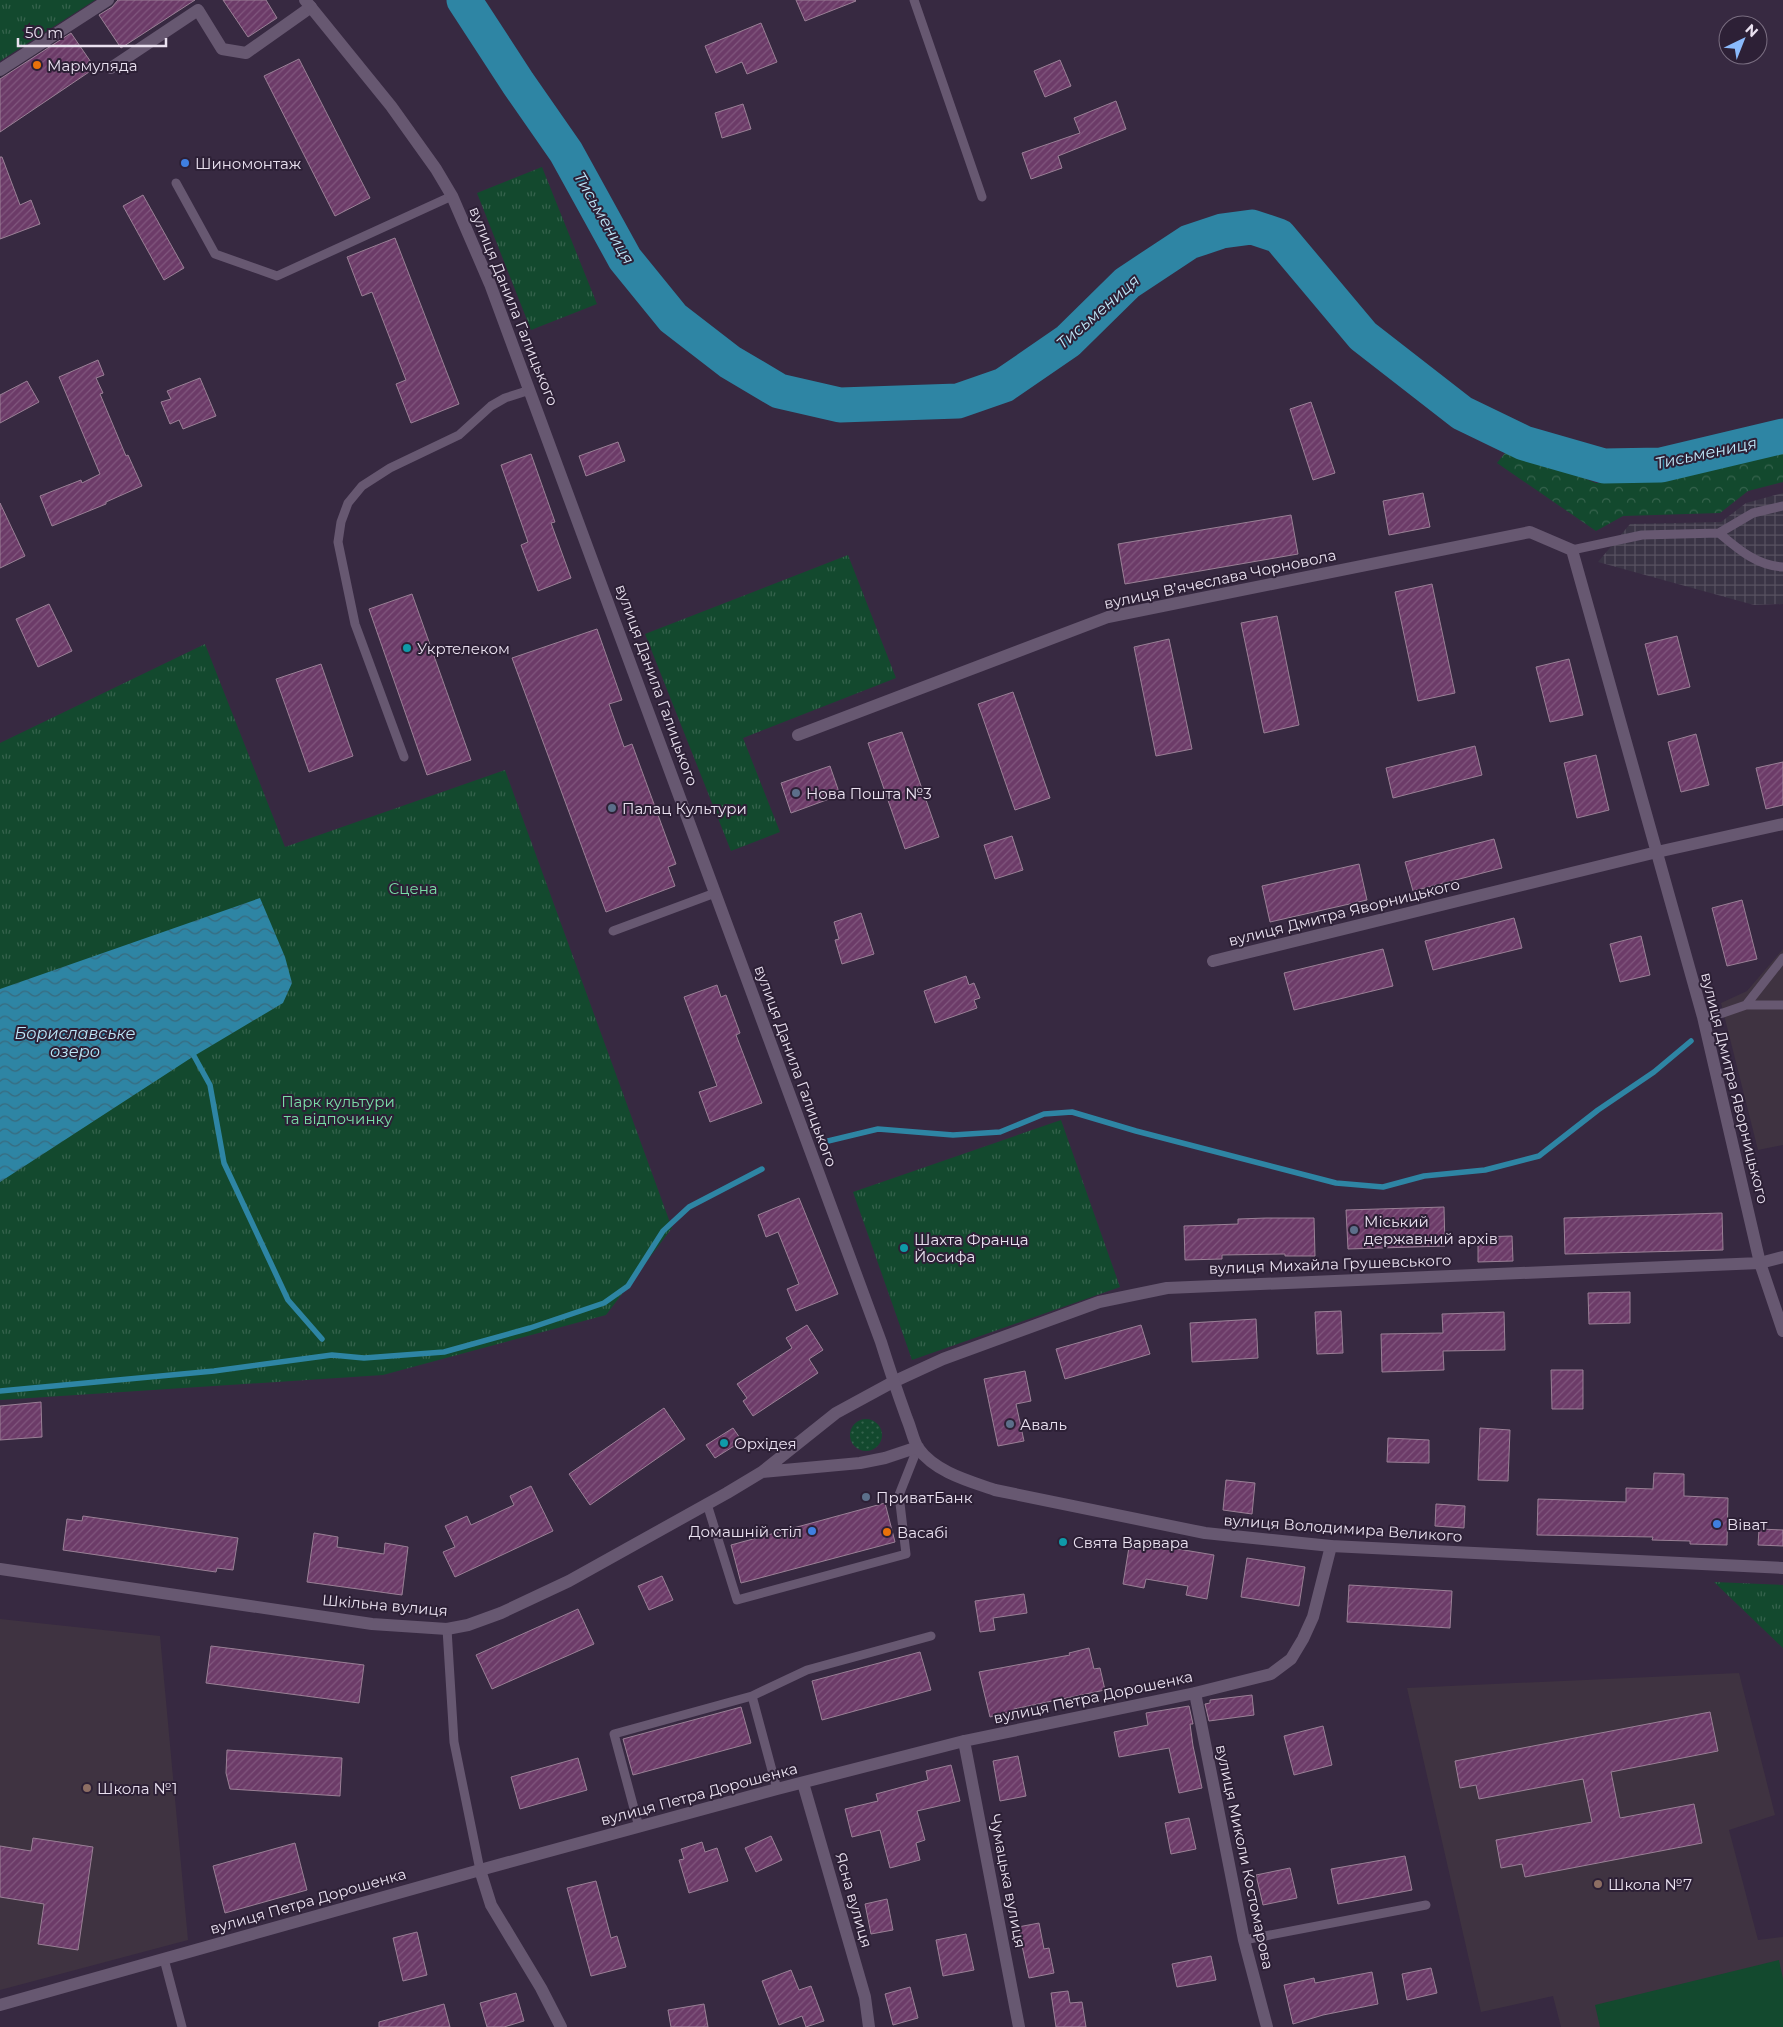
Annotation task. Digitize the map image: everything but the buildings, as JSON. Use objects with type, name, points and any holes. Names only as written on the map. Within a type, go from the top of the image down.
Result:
[{"type":"street","points":[[0,70],[108,0]]},
{"type":"street","points":[[111,68],[198,10],[222,49],[246,53],[308,3]]},
{"type":"street","name":"вулиця Данила Галицького","points":[[308,3],[391,106],[436,169],[452,196],[490,284],[881,1342],[893,1382],[918,1447]]},
{"type":"street","name":"вулиця Вʼячеслава Чорновола","points":[[798,735],[1108,617],[1530,532],[1572,550]]},
{"type":"street","name":"вулиця Дмитра Яворницького","points":[[1572,550],[1703,1017],[1760,1263],[1783,1330]]},
{"type":"street","name":"вулиця Дмитра Яворницького","points":[[1212,960],[1657,852],[1783,824]]},
{"type":"street","name":"вулиця Михайла Грушевського","points":[[893,1382],[943,1360],[1099,1302],[1167,1288],[1760,1263],[1783,1257]]},
{"type":"street","name":"Шкільна вулиця","points":[[0,1569],[372,1624],[447,1629],[468,1625],[569,1582],[707,1504],[762,1472],[836,1413],[893,1382]]},
{"type":"street","name":"Шкільна вулиця","points":[[762,1472],[860,1463],[885,1458],[918,1447]]},
{"type":"street","name":"вулиця Володимира Великого","points":[[918,1447],[943,1469],[968,1481],[995,1490],[1205,1533],[1331,1546],[1783,1568]]},
{"type":"street","name":"вулиця Петра Дорошенка","points":[[0,2005],[480,1870],[964,1741],[1194,1693],[1271,1674],[1290,1659],[1303,1639],[1313,1617],[1331,1546]]},
{"type":"street","name":"вулиця Миколи Костомарова","points":[[1194,1693],[1244,1940],[1267,2027]]},
{"type":"street","name":"Чумацька вулиця","points":[[964,1741],[1020,2027]]},
{"type":"street","name":"Ясна вулиця","points":[[803,1783],[864,1997],[869,2027]]},
{"type":"street","points":[[480,1870],[491,1905],[542,1988],[561,2027]]},
{"type":"lane","points":[[914,0],[982,196]]},
{"type":"lane","points":[[176,183],[215,254],[277,276],[452,196]]},
{"type":"lane","points":[[404,756],[355,624],[338,542],[341,522],[348,503],[362,486],[390,468],[459,435],[491,406],[505,398],[530,390]]},
{"type":"lane","points":[[1572,550],[1642,535],[1719,533],[1754,514],[1783,506]]},
{"type":"lane","points":[[1719,533],[1748,557],[1777,567],[1783,567]]},
{"type":"lane","points":[[612,931],[715,893]]},
{"type":"lane","points":[[1746,1005],[1783,958]]},
{"type":"lane","points":[[1703,1017],[1723,1013],[1746,1005],[1783,1005]]},
{"type":"lane","points":[[707,1504],[737,1600],[906,1554],[900,1495],[918,1447]]},
{"type":"lane","points":[[447,1629],[454,1742],[480,1870]]},
{"type":"lane","points":[[639,1827],[614,1734],[752,1696],[807,1670],[931,1636]]},
{"type":"lane","points":[[752,1696],[777,1790]]},
{"type":"lane","points":[[1244,1940],[1426,1905]]},
{"type":"lane","points":[[164,1959],[182,2027]]},
{"type":"shaded area","points":[[1783,493],[1783,604],[1754,605],[1598,562],[1630,524],[1721,522],[1746,503]]},
{"type":"shaded area","points":[[1783,949],[1783,1145],[1758,1150],[1721,1003],[1747,991]]},
{"type":"shaded area","name":"Школа №1","points":[[0,1619],[160,1636],[188,1940],[0,1990]]},
{"type":"shaded area","name":"Школа №7","points":[[1739,1673],[1775,1815],[1729,1830],[1758,1940],[1783,1937],[1783,2027],[1561,2027],[1553,1996],[1481,2012],[1407,1688]]},
{"type":"green space","points":[[0,0],[95,0],[0,61]]},
{"type":"green space","points":[[542,167],[597,304],[531,330],[477,193]]},
{"type":"green space","points":[[1509,448],[1596,483],[1663,480],[1783,452],[1783,482],[1748,491],[1720,513],[1623,516],[1596,531],[1497,463]]},
{"type":"green space","points":[[848,555],[896,678],[743,738],[780,832],[731,851],[645,634]]},
{"type":"green space","name":"Парк культури та відпочинку","points":[[205,644],[285,847],[505,770],[672,1228],[606,1315],[383,1375],[0,1400],[0,743]]},
{"type":"green space","points":[[1061,1120],[1120,1287],[912,1360],[853,1192]]},
{"type":"green space","points":[[866,1419],[872,1420],[877,1424],[881,1429],[881,1441],[877,1446],[872,1450],[866,1451],[860,1450],[855,1446],[851,1441],[850,1435],[851,1429],[855,1424],[860,1420]]},
{"type":"green space","points":[[1714,1582],[1783,1585],[1783,1648]]},
{"type":"green space","points":[[1779,1960],[1783,1979],[1783,2027],[1600,2027],[1595,2005]]},
{"type":"water","name":"Бориславське озеро","points":[[260,898],[285,957],[292,983],[283,1003],[194,1056],[0,1182],[0,989]]},
{"type":"waterway","name":"Тисьмениця","points":[[464,0],[566,152],[625,259],[673,318],[730,362],[779,391],[840,405],[958,401],[1004,385],[1068,341],[1127,283],[1189,242],[1222,231],[1252,227],[1279,236],[1363,336],[1462,413],[1524,443],[1604,466],[1661,465],[1783,436]]},
{"type":"waterway","points":[[828,1141],[878,1129],[953,1135],[1000,1132],[1044,1114],[1072,1112],[1136,1131],[1336,1183],[1383,1187],[1424,1176],[1485,1170],[1539,1156],[1598,1110],[1654,1072],[1691,1041]]},
{"type":"waterway","points":[[194,1056],[210,1085],[224,1163],[288,1300],[322,1339]]},
{"type":"waterway","points":[[0,1391],[214,1371],[332,1355],[364,1358],[444,1352],[530,1328],[604,1303],[628,1286],[663,1231],[689,1207],[762,1169]]},
{"type":"place","name":"Мармуляда","points":[[37,65]]},
{"type":"place","name":"Шиномонтаж","points":[[185,163]]},
{"type":"place","name":"Укртелеком","points":[[407,648]]},
{"type":"place","name":"Нова Пошта №3","points":[[796,793]]},
{"type":"place","name":"Палац Культури","points":[[612,808]]},
{"type":"place","name":"Міський державний архів","points":[[1354,1230]]},
{"type":"place","name":"Шахта Франца Йосифа","points":[[904,1248]]},
{"type":"place","name":"Аваль","points":[[1010,1424]]},
{"type":"place","name":"Орхідея","points":[[724,1443]]},
{"type":"place","name":"ПриватБанк","points":[[866,1497]]},
{"type":"place","name":"Віват","points":[[1717,1524]]},
{"type":"place","name":"Домашній стіл","points":[[812,1531]]},
{"type":"place","name":"Васабі","points":[[887,1532]]},
{"type":"place","name":"Свята Варвара","points":[[1063,1542]]},
{"type":"place","name":"Школа №1","points":[[87,1788]]},
{"type":"place","name":"Школа №7","points":[[1598,1884]]},
{"type":"park label","name":"Сцена","points":[[413,888]]}]
